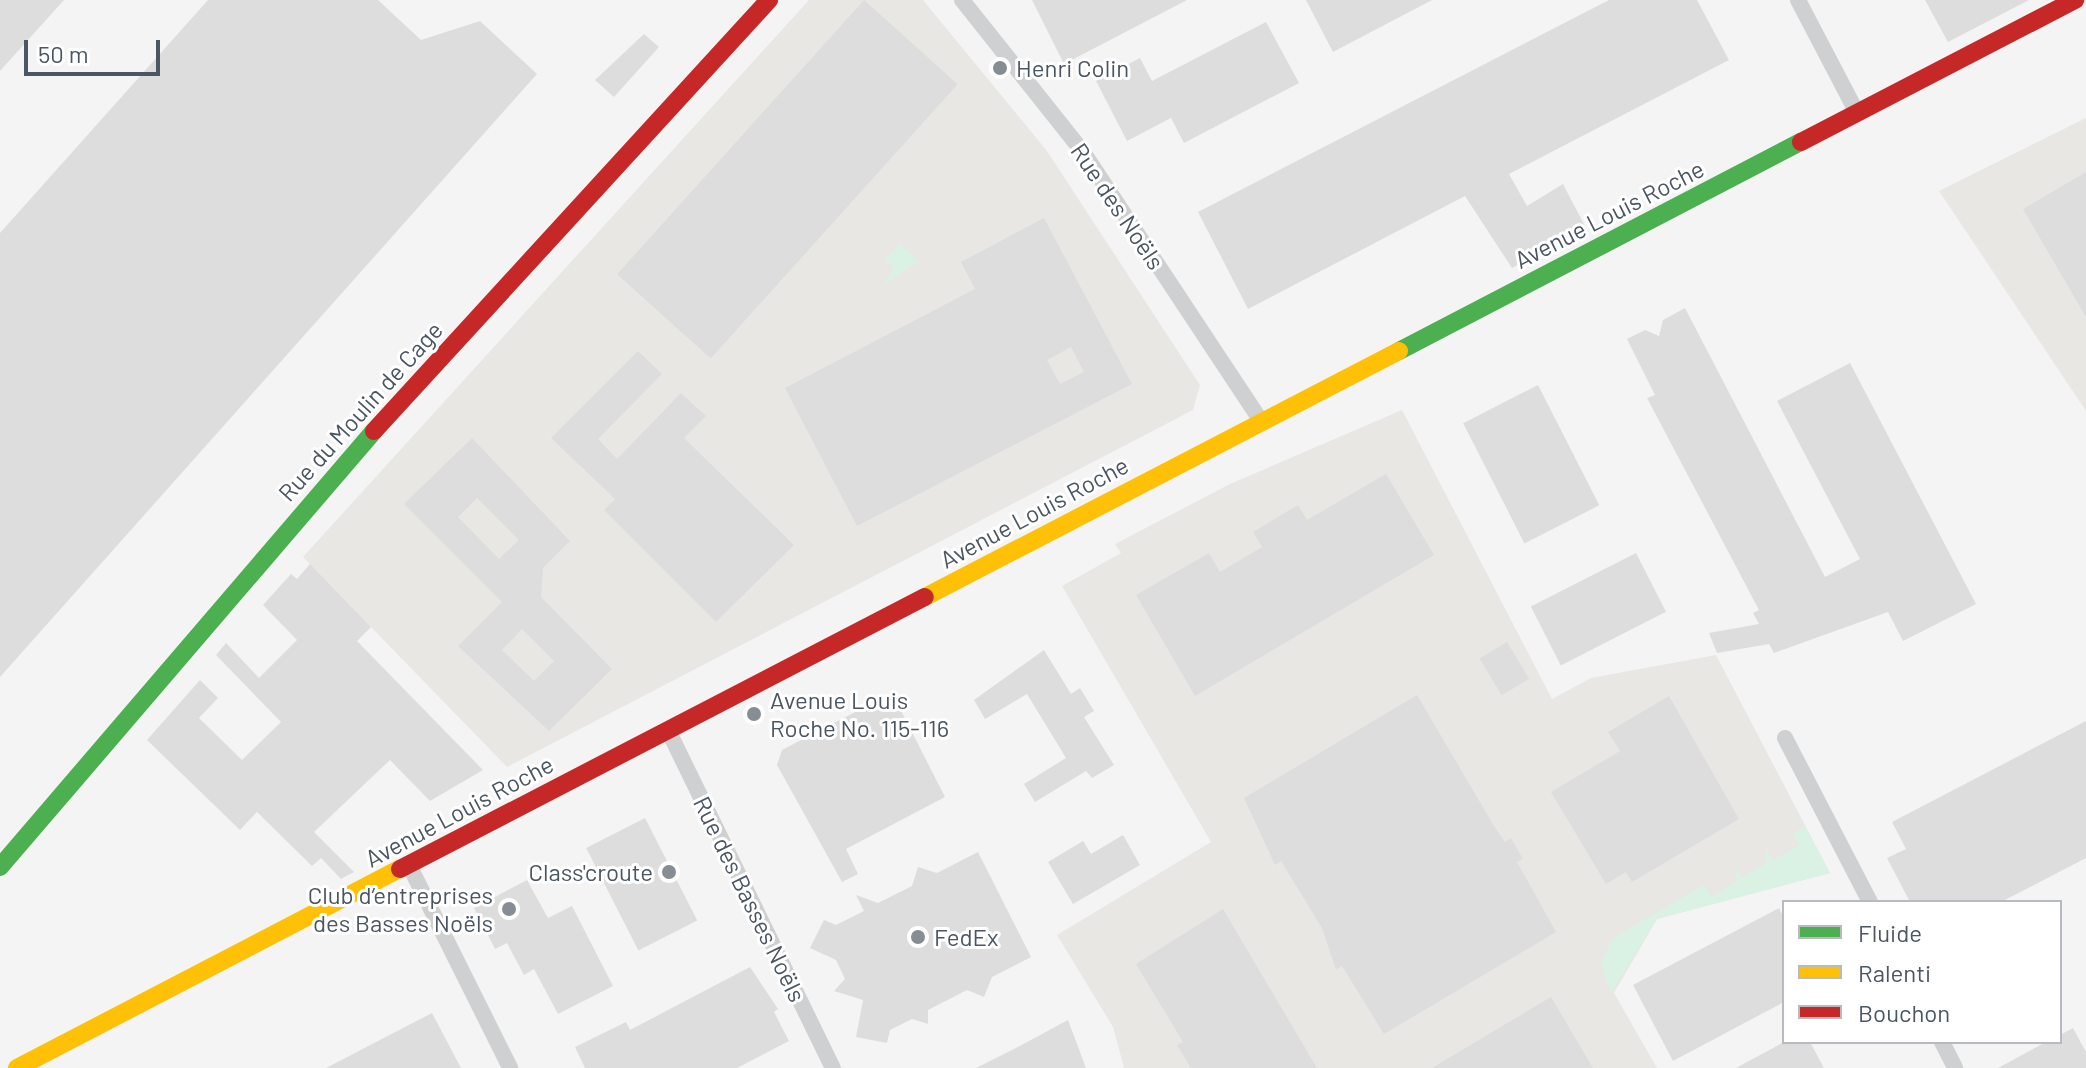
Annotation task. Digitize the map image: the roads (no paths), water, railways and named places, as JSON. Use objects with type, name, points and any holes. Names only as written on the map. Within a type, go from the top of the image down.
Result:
[{"type":"main road","name":"Rue du Moulin de Cage","points":[[0,867],[312,499],[769,0]]},
{"type":"main road","name":"Avenue Louis Roche","points":[[17,1068],[2075,0]]},
{"type":"street","name":"Rue des Noëls","points":[[962,0],[1083,152],[1261,421]]},
{"type":"street","points":[[1798,0],[1857,113]]},
{"type":"street","name":"Rue des Basses Noëls","points":[[668,730],[833,1068]]},
{"type":"street","points":[[1785,738],[1869,900]]},
{"type":"street","points":[[409,865],[510,1068]]},
{"type":"street","points":[[1943,1044],[1955,1068]]},
{"type":"place","name":"Henri Colin","points":[[1000,68]]},
{"type":"place","name":"Avenue Louis Roche No. 115-116","points":[[754,714]]},
{"type":"place","name":"Class'croute","points":[[669,872]]},
{"type":"place","name":"Club d’entreprises des Basses Noëls","points":[[509,909]]},
{"type":"place","name":"FedEx","points":[[918,937]]}]
